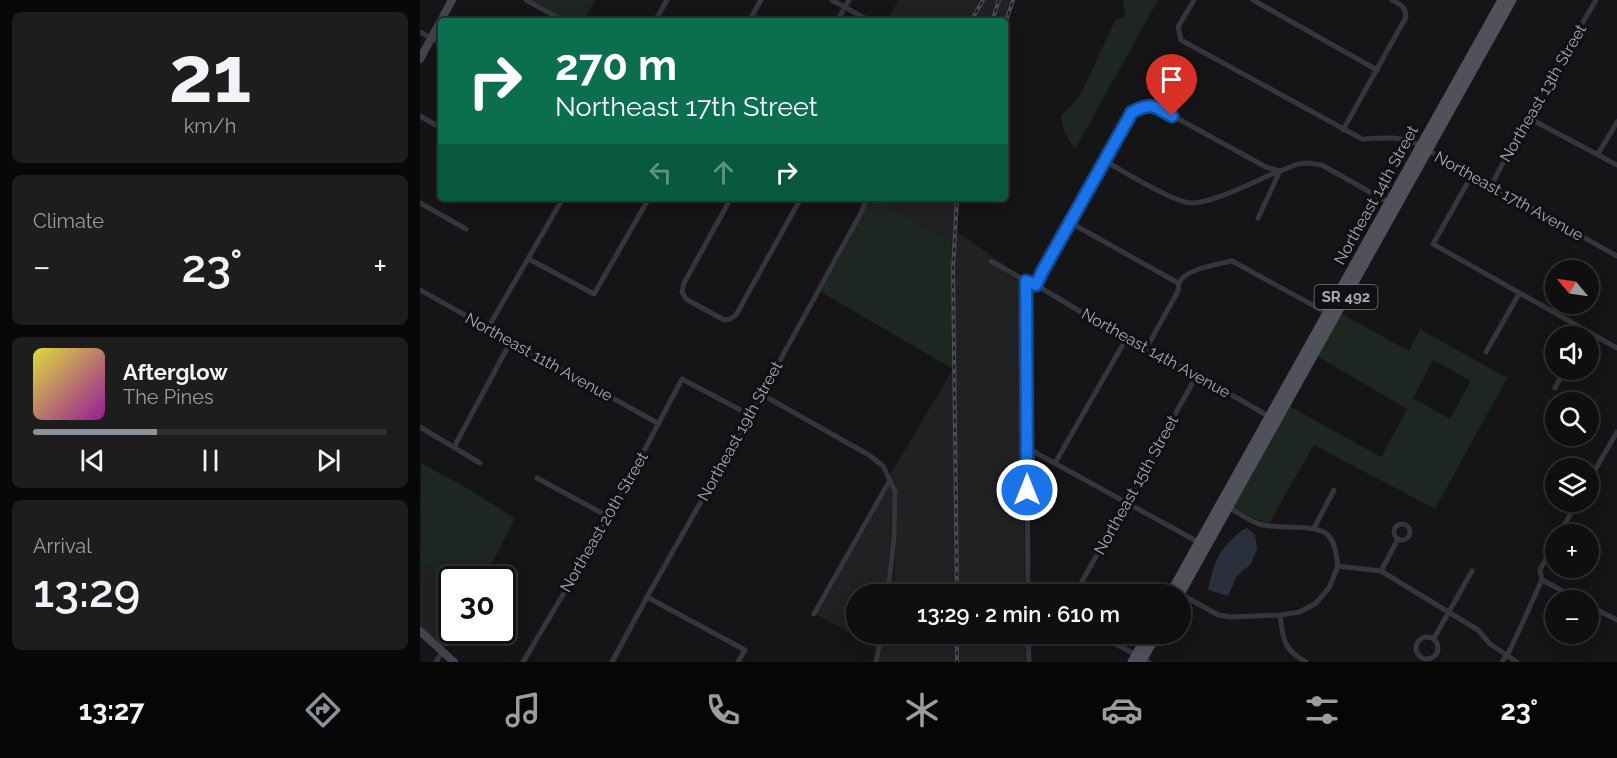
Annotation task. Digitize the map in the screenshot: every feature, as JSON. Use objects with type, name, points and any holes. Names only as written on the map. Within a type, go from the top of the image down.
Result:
[{"type":"main road","name":"Northeast 14th Street","points":[[1180,584],[1393,205],[1502,0]]},
{"type":"main road","name":"Northeast 14th Street","points":[[1424,148],[1512,0]]},
{"type":"main road","points":[[1140,660],[1145,644]]},
{"type":"main road","points":[[1140,660],[1151,644]]},
{"type":"street","points":[[443,18],[453,0]]},
{"type":"street","points":[[526,0],[559,18]]},
{"type":"street","points":[[657,18],[667,0]]},
{"type":"street","points":[[751,18],[761,0]]},
{"type":"street","points":[[832,0],[865,18]]},
{"type":"street","points":[[839,18],[849,0]]},
{"type":"street","name":"Northeast 17th Avenue","points":[[1194,0],[1178,27],[1181,40],[1362,139],[1401,139],[1424,148],[1617,256]]},
{"type":"street","points":[[1253,0],[1377,70]]},
{"type":"street","points":[[1343,130],[1406,17],[1406,11],[1402,5],[1392,0]]},
{"type":"street","name":"Northeast 13th Street","points":[[1491,186],[1527,117],[1596,0]]},
{"type":"street","points":[[420,59],[438,26]]},
{"type":"street","points":[[420,32],[438,42]]},
{"type":"street","points":[[1036,285],[1132,112],[1153,105],[1266,167],[1280,171]]},
{"type":"street","points":[[420,116],[438,126]]},
{"type":"street","points":[[1527,117],[1617,165]]},
{"type":"street","points":[[1598,154],[1617,122]]},
{"type":"street","points":[[1105,161],[1173,197],[1191,203],[1210,201],[1298,164],[1322,165],[1393,205]]},
{"type":"street","points":[[1258,218],[1280,171]]},
{"type":"street","points":[[1472,175],[1433,244],[1572,326]]},
{"type":"street","points":[[488,328],[561,201]]},
{"type":"street","points":[[529,259],[594,294],[647,201]]},
{"type":"street","points":[[729,201],[681,292],[686,299],[724,320],[736,315],[799,201]]},
{"type":"street","name":"Northeast 19th Street","points":[[612,662],[762,394],[866,201]]},
{"type":"street","points":[[420,203],[466,229]]},
{"type":"street","points":[[1071,223],[1178,283]]},
{"type":"street","name":"Northeast 14th Avenue","points":[[991,261],[1126,339],[1197,375],[1273,419]]},
{"type":"street","points":[[1146,349],[1178,291],[1178,283],[1184,276],[1205,267],[1232,261],[1331,315]]},
{"type":"street","points":[[1026,281],[1028,584]]},
{"type":"street","name":"Northeast 11th Avenue","points":[[420,290],[659,424]]},
{"type":"street","points":[[1486,352],[1519,294]]},
{"type":"street","points":[[1055,463],[1126,339]]},
{"type":"street","points":[[454,447],[511,340]]},
{"type":"street","points":[[1599,340],[1617,348]]},
{"type":"street","name":"Northeast 15th Street","points":[[1080,584],[1197,375]]},
{"type":"street","name":"Northeast 20th Street","points":[[523,662],[609,517],[682,379],[750,415]]},
{"type":"street","points":[[1555,387],[1559,380]]},
{"type":"street","points":[[762,394],[869,454],[883,466],[895,490],[890,584]]},
{"type":"street","points":[[420,427],[480,463]]},
{"type":"street","points":[[1599,463],[1617,432]]},
{"type":"street","points":[[1027,448],[1203,544]]},
{"type":"street","points":[[537,478],[609,517]]},
{"type":"street","points":[[814,614],[890,480]]},
{"type":"street","points":[[1314,528],[1334,490]]},
{"type":"street","points":[[1191,601],[1218,615],[1231,617],[1300,612],[1316,603],[1329,588],[1338,566],[1335,546],[1328,535],[1314,528],[1278,528],[1258,524],[1225,505]]},
{"type":"street","points":[[1381,571],[1398,539]]},
{"type":"street","points":[[1502,662],[1510,650],[1542,580],[1540,570],[1545,561]]},
{"type":"street","points":[[1338,566],[1381,571],[1478,630],[1490,644],[1517,662]]},
{"type":"street","points":[[1434,638],[1472,571]]},
{"type":"street","points":[[1542,580],[1561,590]]},
{"type":"street","points":[[647,597],[745,650],[738,662]]},
{"type":"street","points":[[1599,611],[1617,620]]},
{"type":"street","points":[[1280,615],[1283,639],[1290,651],[1306,662]]},
{"type":"street","points":[[420,632],[454,662]]},
{"type":"street","points":[[1423,637],[1434,638],[1439,647],[1437,654],[1428,659],[1422,657],[1416,649],[1418,642],[1423,637]]},
{"type":"street","points":[[876,662],[880,644]]},
{"type":"street","points":[[1029,644],[1029,662]]},
{"type":"street","points":[[1114,644],[1140,660]]},
{"type":"street","points":[[436,662],[442,652]]},
{"type":"shaded area","points":[[532,0],[595,0],[586,18],[564,18]]},
{"type":"shaded area","points":[[898,0],[1011,0],[1005,18],[889,18]]},
{"type":"shaded area","points":[[1123,0],[1158,0],[1075,149],[1064,132],[1061,115],[1081,93],[1115,21],[1125,16]]},
{"type":"shaded area","points":[[869,201],[879,201],[951,241],[953,369],[821,292]]},
{"type":"shaded area","points":[[879,201],[960,201],[956,231],[1015,272],[990,257],[987,261],[1023,283],[1025,584],[893,584],[898,504],[894,479],[890,475],[953,369],[951,241]]},
{"type":"shaded area","points":[[1340,313],[1409,351],[1420,329],[1507,378],[1435,509],[1314,445],[1269,523],[1232,507],[1289,406],[1381,457],[1407,409],[1317,356]],"holes":[[[1433,360],[1471,381],[1450,419],[1413,398]]]},
{"type":"shaded area","points":[[421,463],[515,518],[491,566],[438,566],[438,572],[420,562]]},
{"type":"shaded area","points":[[890,486],[892,503],[886,584],[846,584],[846,631],[817,615]]},
{"type":"shaded area","points":[[1247,528],[1255,535],[1257,549],[1251,564],[1237,576],[1228,596],[1208,590],[1222,551],[1237,534]]},
{"type":"shaded area","points":[[420,562],[438,572],[438,644],[447,644],[443,650],[420,628]]},
{"type":"shaded area","points":[[883,644],[1026,644],[1026,662],[879,662]]},
{"type":"railway","points":[[973,18],[983,0]]},
{"type":"railway","points":[[993,18],[999,0]]},
{"type":"railway","points":[[1007,18],[1013,0]]},
{"type":"railway","points":[[957,201],[953,269],[957,584]]},
{"type":"railway","points":[[957,644],[957,662]]},
{"type":"route","points":[[1027,490],[1026,281],[1036,285],[1132,112],[1153,105],[1172,116]]}]
